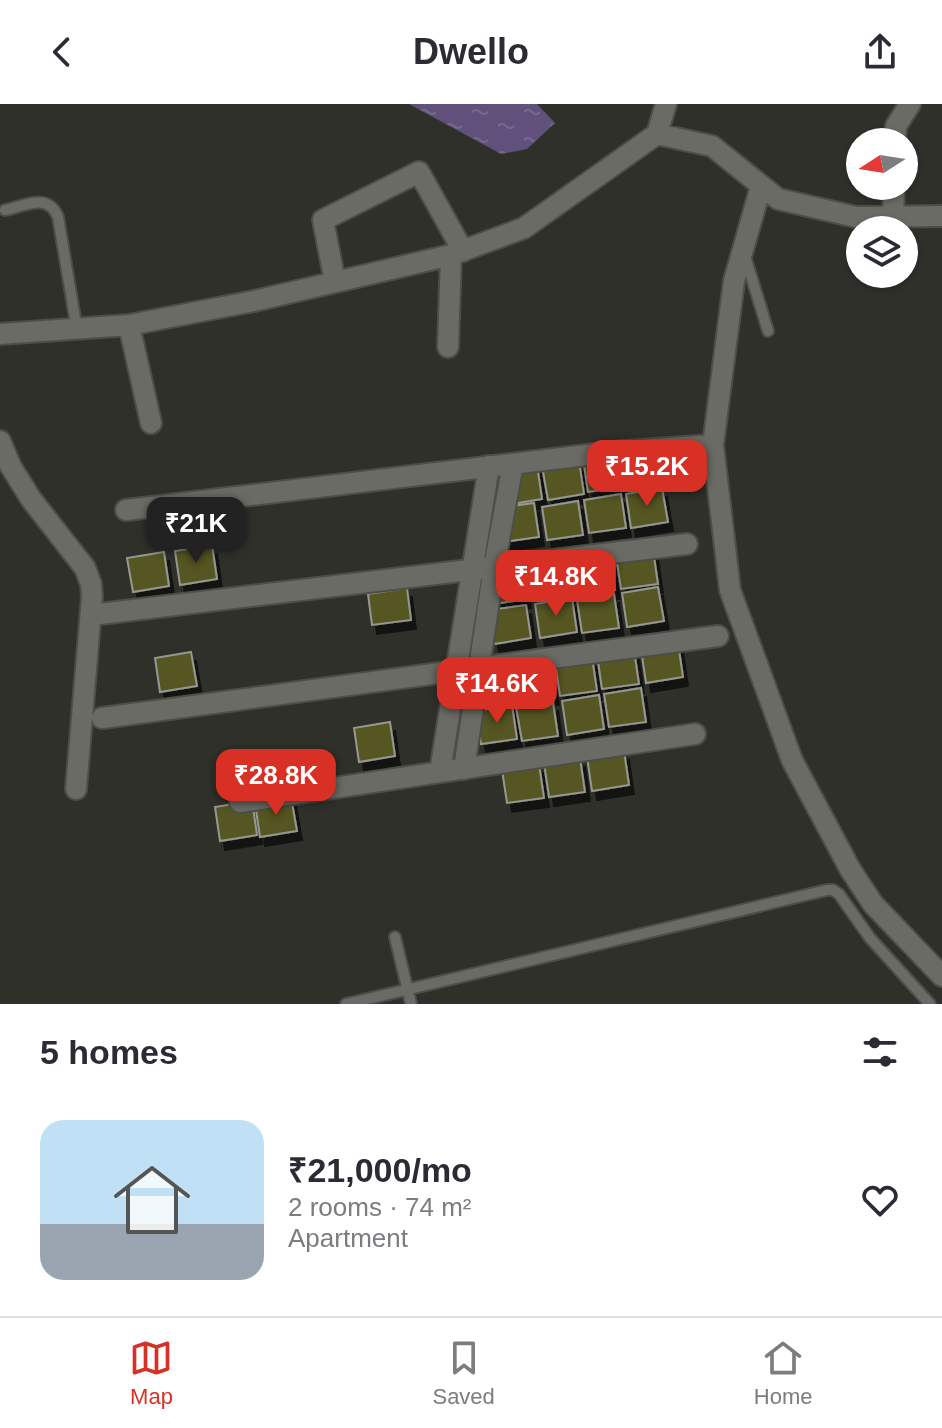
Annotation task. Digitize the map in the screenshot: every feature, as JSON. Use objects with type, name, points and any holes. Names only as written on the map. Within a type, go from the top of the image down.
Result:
[{"type":"street","points":[[0,334],[129,325],[254,301],[457,253],[524,228],[657,134],[666,104]]},
{"type":"street","points":[[896,128],[910,104]]},
{"type":"street","points":[[657,134],[712,146],[778,199],[852,216]]},
{"type":"street","points":[[335,282],[323,220],[419,172],[457,253],[448,347]]},
{"type":"street","points":[[761,186],[734,281],[713,445],[730,590],[792,760],[850,869],[873,904],[942,976]]},
{"type":"street","points":[[918,216],[942,216]]},
{"type":"street","points":[[129,325],[151,423]]},
{"type":"street","points":[[0,441],[11,467],[31,499],[85,568],[91,584],[76,789]]},
{"type":"street","points":[[126,510],[612,452],[713,445]]},
{"type":"street","points":[[464,769],[494,567],[513,464]]},
{"type":"street","points":[[440,772],[489,466]]},
{"type":"street","points":[[91,615],[687,544]]},
{"type":"street","points":[[102,718],[718,636]]},
{"type":"street","points":[[240,802],[695,734]]},
{"type":"lane","points":[[5,210],[40,202],[54,208],[77,330]]},
{"type":"lane","points":[[743,250],[768,331]]},
{"type":"lane","points":[[346,1004],[827,890],[839,894],[870,938],[930,1004]]},
{"type":"lane","points":[[395,937],[411,1004]]},
{"type":"water","points":[[409,104],[537,104],[555,123],[527,149],[501,154]]},
{"type":"building","points":[[620,453],[625,487],[588,492],[583,458]]},
{"type":"building","points":[[579,461],[584,494],[548,500],[542,466]]},
{"type":"building","points":[[537,465],[542,499],[506,505],[500,471]]},
{"type":"building","points":[[662,488],[668,522],[631,528],[626,494]]},
{"type":"building","points":[[621,494],[626,528],[589,533],[584,500]]},
{"type":"building","points":[[578,501],[583,535],[547,540],[542,507]]},
{"type":"building","points":[[534,503],[539,537],[503,542],[498,508]]},
{"type":"building","points":[[212,545],[217,579],[180,585],[175,551]]},
{"type":"building","points":[[653,550],[658,584],[621,589],[616,556]]},
{"type":"building","points":[[164,552],[169,586],[133,592],[127,558]]},
{"type":"building","points":[[610,556],[615,590],[578,595],[573,562]]},
{"type":"building","points":[[565,560],[570,594],[534,600],[528,566]]},
{"type":"building","points":[[521,566],[526,599],[489,605],[484,571]]},
{"type":"building","points":[[658,587],[664,621],[627,627],[622,593]]},
{"type":"building","points":[[407,588],[411,620],[372,625],[368,594]]},
{"type":"building","points":[[614,594],[619,628],[582,633],[577,600]]},
{"type":"building","points":[[572,598],[577,632],[540,638],[535,604]]},
{"type":"building","points":[[526,605],[531,638],[494,644],[489,610]]},
{"type":"building","points":[[678,643],[683,677],[646,683],[641,649]]},
{"type":"building","points":[[634,650],[639,684],[602,689],[597,655]]},
{"type":"building","points":[[191,652],[197,686],[160,692],[155,658]]},
{"type":"building","points":[[592,657],[597,691],[560,696],[555,662]]},
{"type":"building","points":[[549,662],[554,696],[517,701],[512,667]]},
{"type":"building","points":[[506,668],[511,702],[475,707],[470,674]]},
{"type":"building","points":[[641,688],[646,722],[609,727],[604,694]]},
{"type":"building","points":[[599,695],[604,729],[567,735],[562,701]]},
{"type":"building","points":[[553,702],[558,736],[522,741],[516,707]]},
{"type":"building","points":[[512,705],[517,739],[481,744],[476,711]]},
{"type":"building","points":[[390,722],[395,756],[359,762],[354,728]]},
{"type":"building","points":[[624,751],[629,785],[592,791],[587,757]]},
{"type":"building","points":[[580,758],[585,792],[549,797],[544,763]]},
{"type":"building","points":[[539,764],[544,798],[507,803],[502,770]]},
{"type":"building","points":[[291,797],[297,831],[260,837],[255,803]]},
{"type":"building","points":[[252,801],[257,835],[220,841],[215,807]]}]
